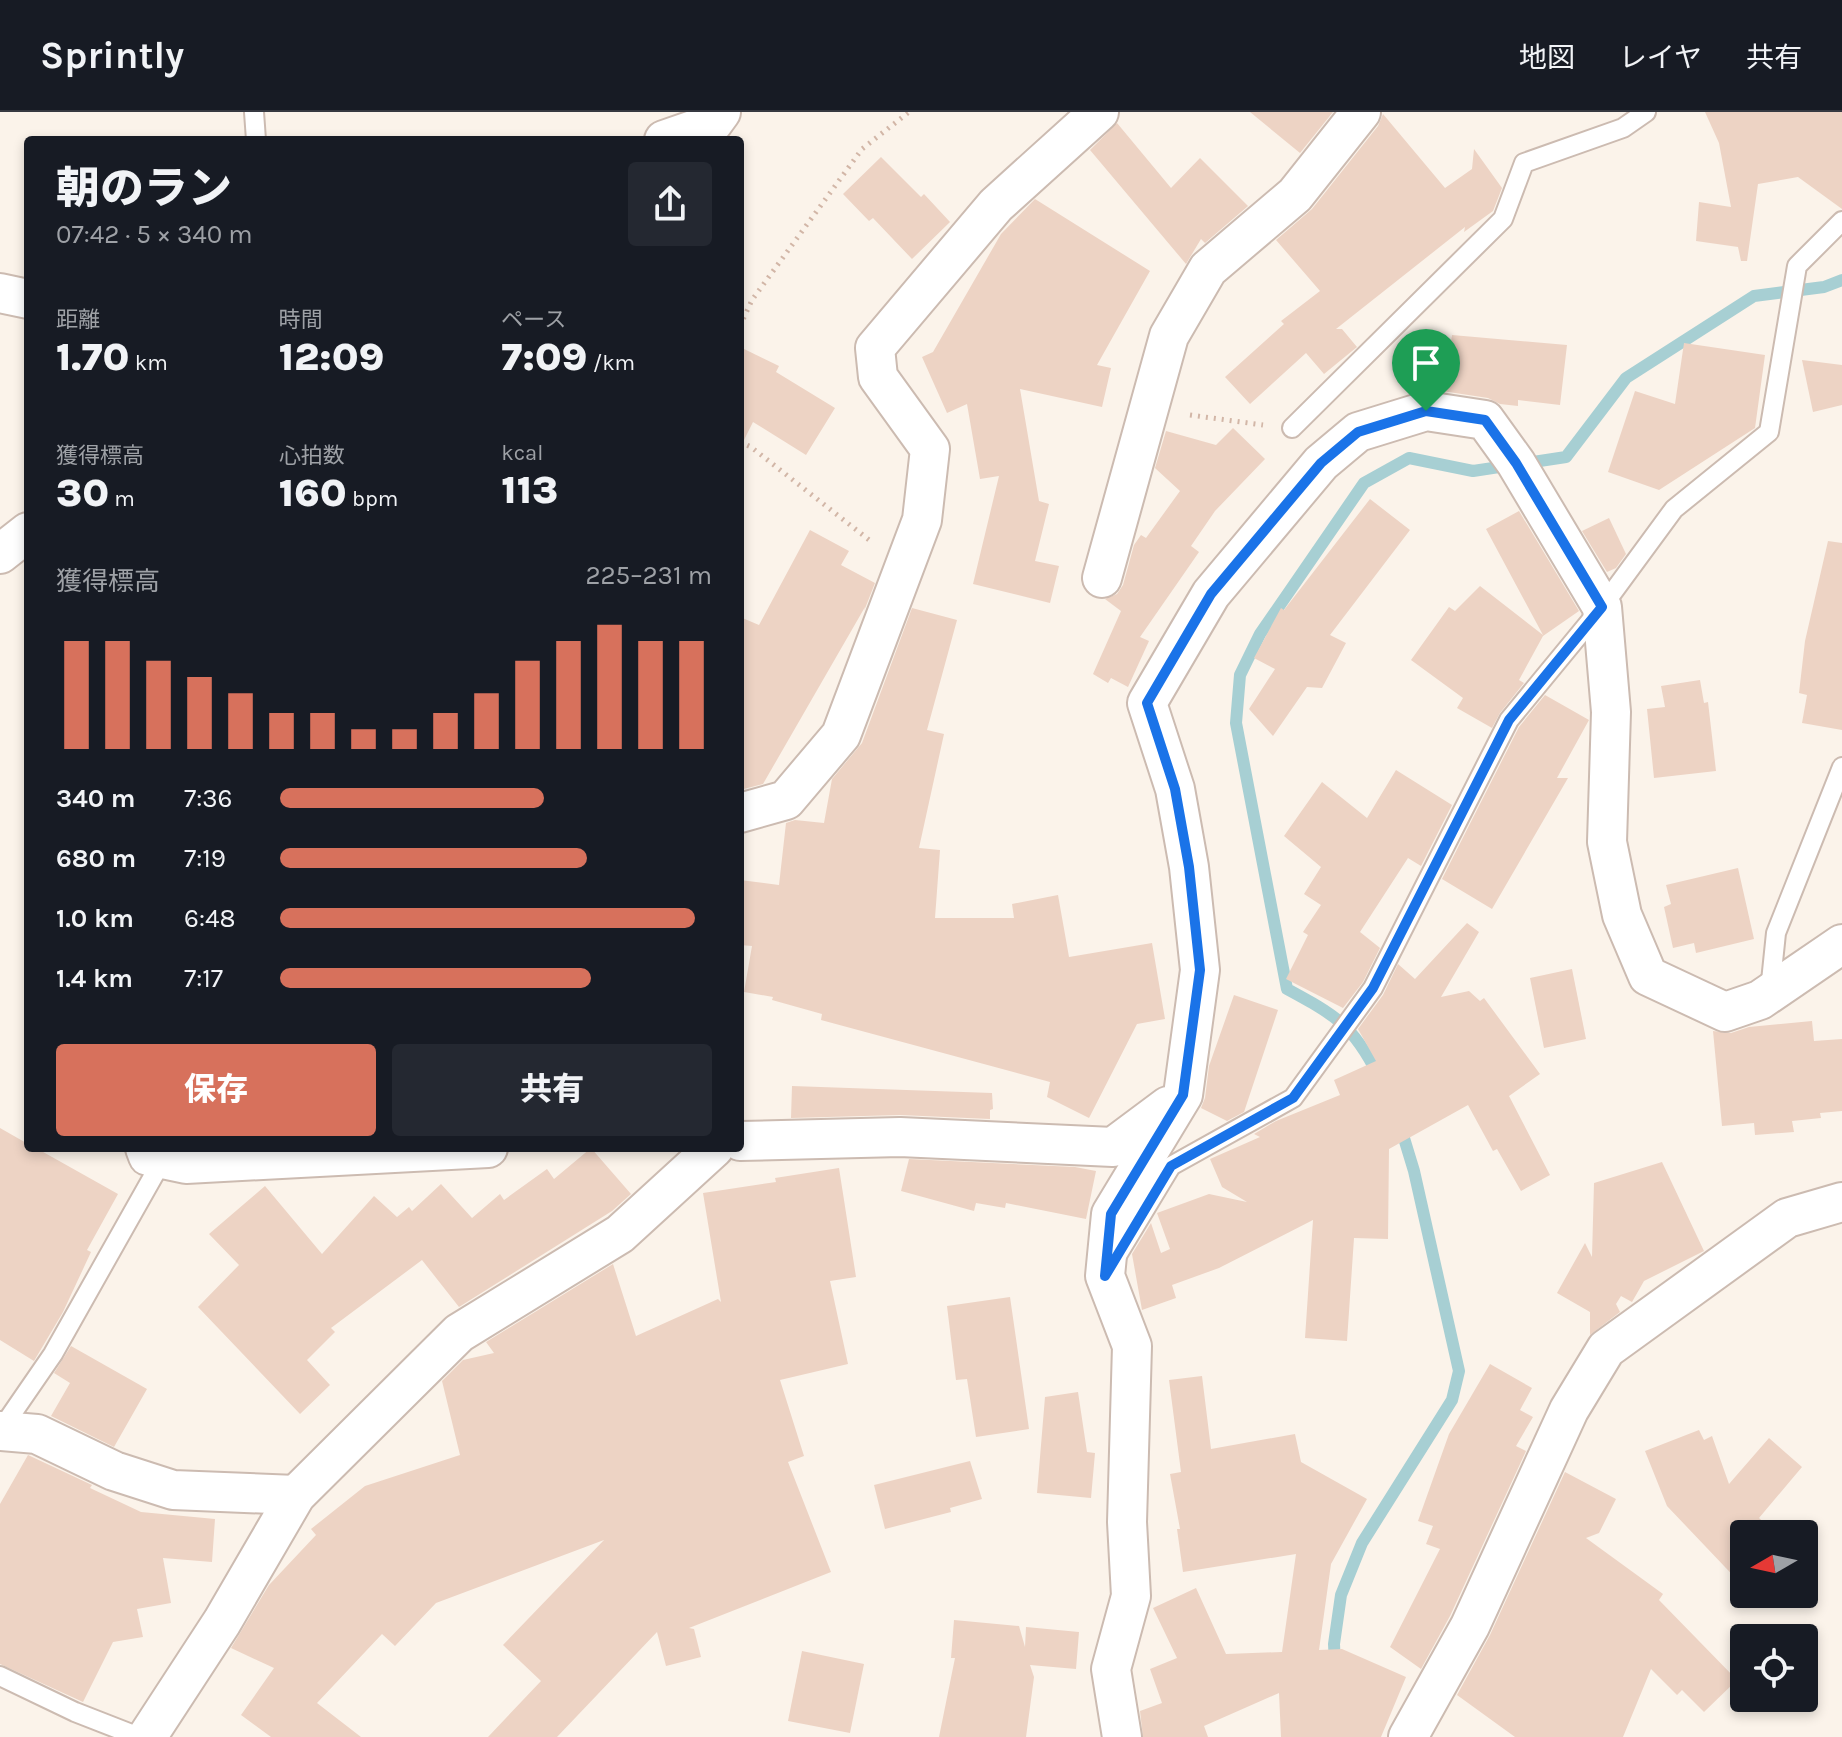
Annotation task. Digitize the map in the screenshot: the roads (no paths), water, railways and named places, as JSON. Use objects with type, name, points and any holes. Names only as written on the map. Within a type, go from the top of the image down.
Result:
[{"type":"street","points":[[676,136],[713,123],[721,112]]},
{"type":"street","points":[[744,812],[786,800],[841,735],[922,520],[930,449],[878,377],[875,348],[996,205],[1099,112]]},
{"type":"street","points":[[1102,578],[1169,336],[1208,269],[1295,195],[1361,112]]},
{"type":"street","points":[[0,293],[24,298]]},
{"type":"street","points":[[1122,1737],[1111,1669],[1131,1596],[1127,1522],[1132,1346],[1105,1276],[1111,1214],[1183,1095],[1200,970],[1189,867],[1175,789],[1147,703],[1211,594],[1321,463],[1358,432],[1426,411],[1485,420],[1516,463],[1602,607],[1611,712],[1607,842],[1622,915],[1648,976],[1725,1012],[1760,1000],[1842,944]]},
{"type":"street","points":[[0,554],[24,535]]},
{"type":"street","points":[[744,1141],[900,1137],[1113,1147],[1183,1095]]},
{"type":"street","points":[[154,1154],[186,1164],[412,1152]]},
{"type":"street","points":[[147,1737],[222,1622],[296,1495],[459,1333],[620,1234],[710,1152]]},
{"type":"street","points":[[1408,1737],[1470,1626],[1569,1410],[1606,1349],[1787,1218],[1842,1202]]},
{"type":"street","points":[[0,1431],[37,1434],[114,1471],[173,1490],[296,1495]]},
{"type":"lane","points":[[254,112],[256,136]]},
{"type":"lane","points":[[1292,428],[1503,219],[1524,163],[1623,128],[1646,112]]},
{"type":"lane","points":[[1105,1276],[1171,1166],[1293,1098],[1373,988],[1509,720],[1602,607],[1674,509],[1769,432],[1797,266],[1842,221]]},
{"type":"lane","points":[[1770,994],[1776,933],[1842,767]]},
{"type":"lane","points":[[0,1431],[53,1354],[154,1154]]},
{"type":"lane","points":[[0,1676],[75,1712],[139,1737]]},
{"type":"waterway","points":[[1378,1075],[1360,1044],[1341,1023],[1287,989],[1236,723],[1240,675],[1260,634],[1364,483],[1409,458],[1473,471],[1566,457],[1626,378],[1754,296],[1824,287],[1842,280]]},
{"type":"waterway","points":[[1335,1664],[1334,1644],[1341,1595],[1362,1543],[1452,1400],[1459,1371],[1414,1171],[1400,1125]]}]
